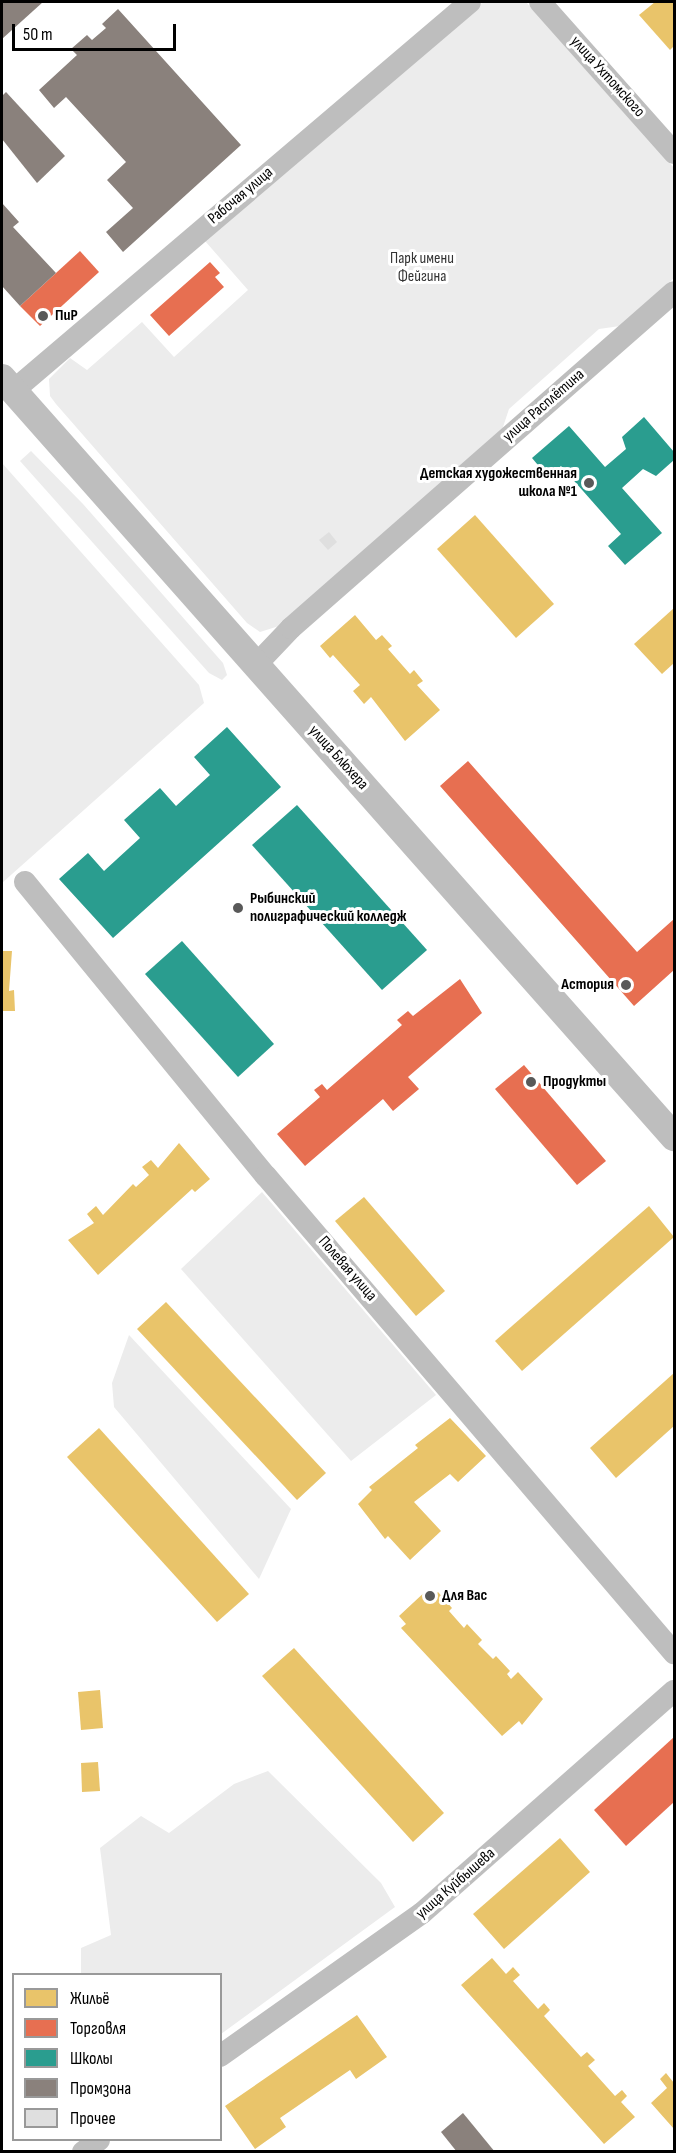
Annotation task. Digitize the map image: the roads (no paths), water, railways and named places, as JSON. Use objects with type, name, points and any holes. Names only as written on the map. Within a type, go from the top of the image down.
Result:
[{"type":"street","name":"Рабочая улица","points":[[7,384],[470,2]]},
{"type":"street","name":"улица Ухтомского","points":[[540,2],[675,153]]},
{"type":"street","name":"улица Расплётина","points":[[255,666],[300,620],[675,291]]},
{"type":"street","name":"улица Блюхера","points":[[7,384],[675,1137]]},
{"type":"street","name":"Полевая улица","points":[[25,882],[266,1176],[675,1653]]},
{"type":"street","name":"улица Куйбышева","points":[[222,2055],[401,1930],[675,1691]]},
{"type":"street","points":[[83,2151],[96,2141]]},
{"type":"place","name":"ПиР","points":[[43,316]]},
{"type":"place","name":"Детская художественная школа №1","points":[[589,483]]},
{"type":"place","name":"Рыбинский полиграфический колледж","points":[[238,908]]},
{"type":"place","name":"Астория","points":[[626,985]]},
{"type":"place","name":"Продукты","points":[[531,1082]]},
{"type":"place","name":"Для Вас","points":[[430,1596]]},
{"type":"park label","name":"Парк имени Фейгина","points":[[422,268]]}]
